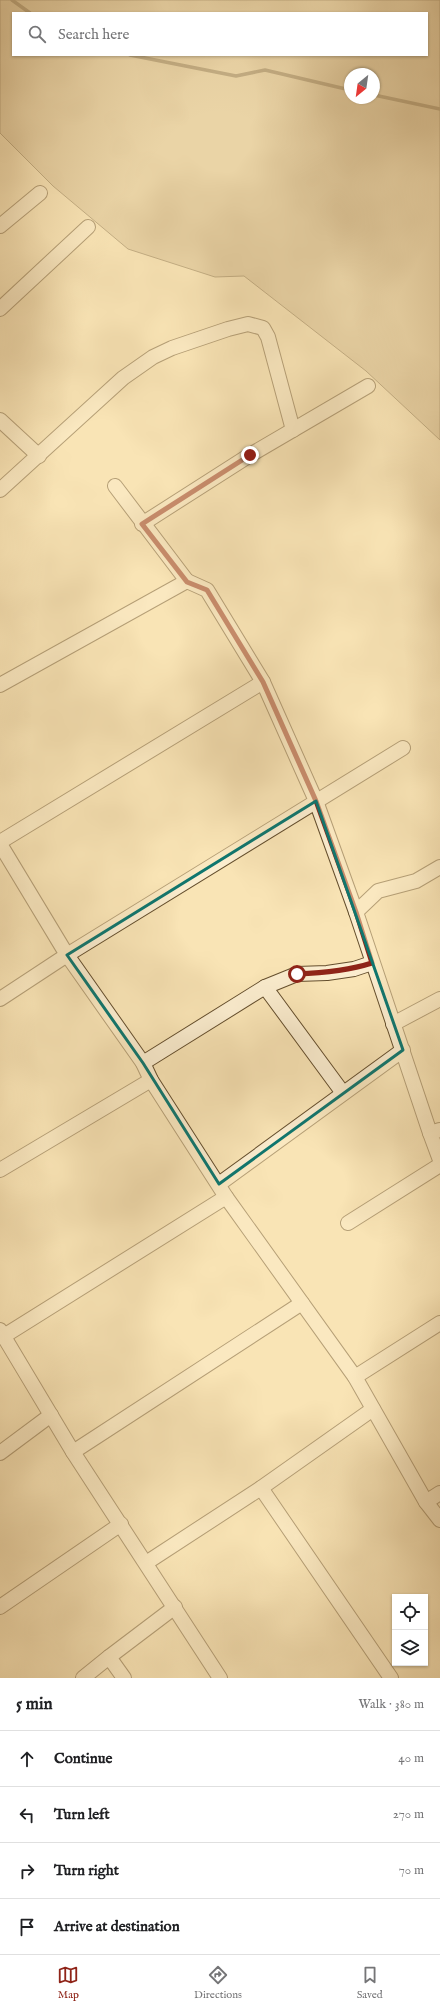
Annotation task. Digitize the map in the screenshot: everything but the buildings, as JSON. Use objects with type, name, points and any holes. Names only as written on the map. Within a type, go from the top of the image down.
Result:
[{"type":"street","points":[[0,226],[40,193]]},
{"type":"street","points":[[0,309],[88,227]]},
{"type":"street","points":[[0,490],[123,378],[153,357],[172,348],[228,328],[248,324],[262,328],[268,336],[293,430]]},
{"type":"street","points":[[142,524],[250,455],[368,386]]},
{"type":"street","points":[[0,420],[39,456]]},
{"type":"street","points":[[115,486],[187,582],[207,590],[263,682],[316,801],[356,912],[393,1024],[435,1131],[440,1160]]},
{"type":"street","points":[[0,685],[187,582]]},
{"type":"street","points":[[263,682],[0,843],[67,955],[142,1063],[151,1080],[220,1184],[226,1197],[355,1377],[426,1502],[440,1520]]},
{"type":"street","points":[[0,999],[67,955],[404,748]]},
{"type":"street","points":[[356,912],[378,891],[416,882],[440,868]]},
{"type":"street","points":[[142,1063],[265,987],[297,974],[327,973],[354,969],[372,963]]},
{"type":"street","points":[[265,987],[343,1093]]},
{"type":"street","points":[[393,1024],[440,999]]},
{"type":"street","points":[[220,1184],[403,1050]]},
{"type":"street","points":[[0,1170],[151,1080]]},
{"type":"street","points":[[348,1223],[440,1165]]},
{"type":"street","points":[[220,1678],[73,1452],[2,1333],[226,1197]]},
{"type":"street","points":[[73,1452],[302,1303]]},
{"type":"street","points":[[355,1377],[440,1323]]},
{"type":"street","points":[[146,1563],[261,1488],[373,1409]]},
{"type":"street","points":[[0,1453],[50,1415]]},
{"type":"street","points":[[261,1488],[391,1678]]},
{"type":"street","points":[[426,1502],[440,1493]]},
{"type":"street","points":[[0,1607],[121,1524]]},
{"type":"street","points":[[83,1678],[108,1657],[175,1607]]},
{"type":"street","points":[[108,1657],[124,1678]]},
{"type":"highlighted area","points":[[316,801],[403,1050],[219,1184],[143,1063],[67,955]]},
{"type":"shaded area","points":[[0,0],[440,0],[440,440],[366,371],[244,276],[215,277],[128,249],[53,186],[0,133]]},
{"type":"waterway","points":[[12,0],[29,12]]},
{"type":"waterway","points":[[135,56],[236,76],[265,70],[344,89]]},
{"type":"waterway","points":[[380,96],[440,109]]},
{"type":"route","points":[[250,455],[142,524],[187,582],[207,590],[263,682],[316,801],[356,912],[372,963],[354,969],[327,973],[297,974]]}]
